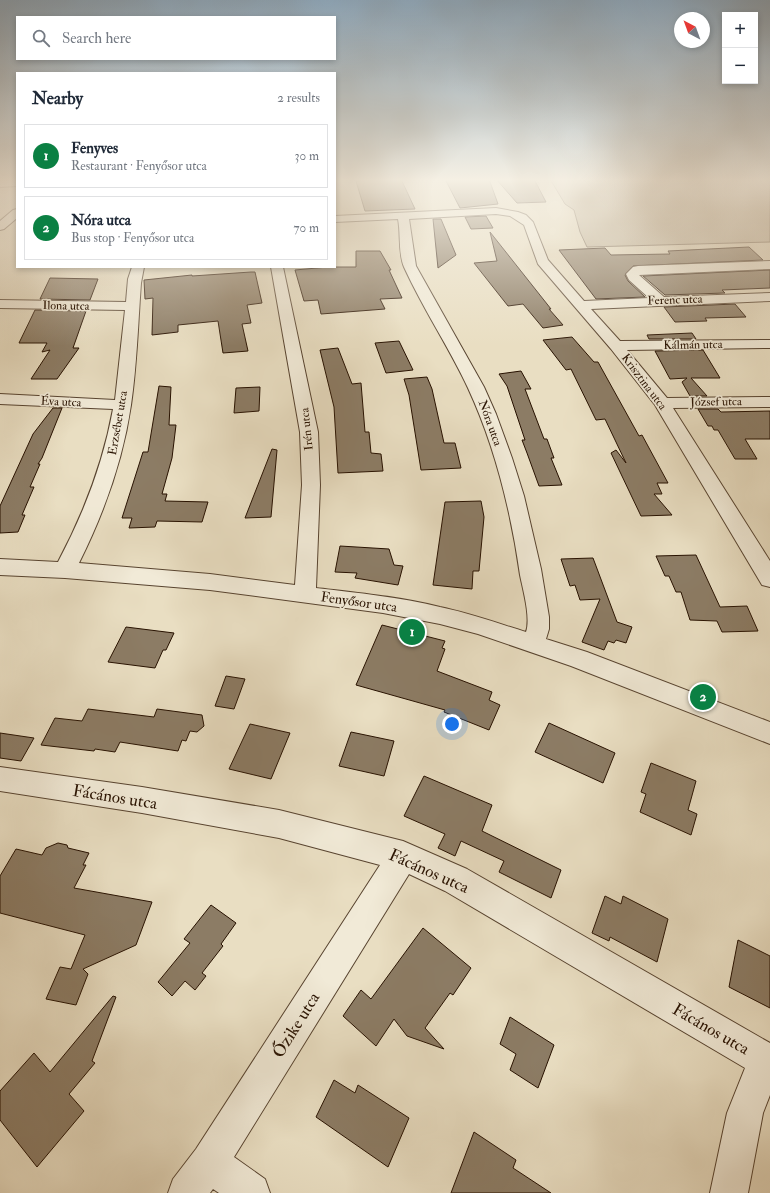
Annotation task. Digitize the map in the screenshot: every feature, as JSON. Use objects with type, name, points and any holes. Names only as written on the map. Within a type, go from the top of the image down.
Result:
[{"type":"street","name":"Nóra utca","points":[[407,235],[408,259],[410,266],[476,387],[488,414],[508,476],[530,569],[538,616],[538,629],[534,643]]},
{"type":"street","name":"Krisztina utca","points":[[533,235],[542,261],[616,346],[662,403],[770,578]]},
{"type":"street","points":[[660,301],[634,277],[632,274],[634,272],[646,270],[770,265]]},
{"type":"street","name":"Erzsébet utca","points":[[65,570],[85,532],[106,480],[115,444],[122,405],[132,306],[138,268]]},
{"type":"street","name":"Irén utca","points":[[277,268],[309,432],[311,485],[305,594]]},
{"type":"street","name":"Ferenc utca","points":[[580,304],[770,297]]},
{"type":"street","name":"Ilona utca","points":[[0,304],[132,306]]},
{"type":"street","name":"Kálmán utca","points":[[616,346],[770,344]]},
{"type":"street","name":"Éva utca","points":[[0,399],[122,405]]},
{"type":"street","name":"József utca","points":[[662,403],[770,402]]},
{"type":"street","name":"Fenyősor utca","points":[[0,567],[65,570],[210,582],[383,605],[440,615],[482,626],[534,643],[601,667],[770,733]]},
{"type":"street","name":"Fácános utca","points":[[0,779],[142,800],[279,824],[403,856],[456,880],[768,1062]]},
{"type":"street","name":"Őzike utca","points":[[188,1193],[403,856]]},
{"type":"street","points":[[729,1193],[745,1112],[768,1062]]},
{"type":"street","points":[[209,1162],[251,1193]]},
{"type":"shaded area","points":[[581,235],[770,235],[770,242],[587,247]]},
{"type":"building","points":[[435,235],[448,235],[456,255],[438,268]]},
{"type":"building","points":[[491,235],[563,325],[543,328],[523,304],[508,306],[474,263],[497,261]]},
{"type":"building","points":[[749,247],[763,260],[633,266],[625,275],[628,281],[645,297],[596,299],[559,250],[605,248],[611,255],[670,254],[668,251]]},
{"type":"building","points":[[356,251],[380,251],[391,270],[389,270],[402,298],[380,299],[385,309],[321,314],[318,300],[304,301],[295,270],[356,267]]},
{"type":"building","points":[[770,270],[770,288],[722,290],[725,293],[665,295],[643,276]]},
{"type":"building","points":[[255,272],[262,303],[247,305],[251,323],[242,324],[248,351],[223,353],[218,321],[178,325],[178,332],[152,335],[153,298],[145,299],[144,280],[192,275]]},
{"type":"building","points":[[50,278],[98,279],[90,300],[40,299]]},
{"type":"building","points":[[735,304],[746,317],[705,318],[707,321],[675,322],[664,307]]},
{"type":"building","points":[[35,310],[86,311],[73,348],[79,348],[57,379],[31,379],[50,350],[42,352],[47,343],[19,343]]},
{"type":"building","points":[[692,333],[696,339],[649,339],[647,335]]},
{"type":"building","points":[[572,337],[594,362],[598,362],[639,436],[642,435],[668,483],[657,483],[662,494],[654,494],[672,515],[641,516],[611,453],[616,450],[626,463],[605,419],[596,420],[571,369],[566,370],[543,340]]},
{"type":"building","points":[[399,341],[413,370],[386,373],[375,343]]},
{"type":"building","points":[[338,348],[352,384],[361,383],[365,432],[369,432],[371,453],[381,454],[383,471],[338,473],[334,407],[320,350]]},
{"type":"building","points":[[703,350],[720,378],[691,378],[707,396],[690,396],[682,382],[687,378],[670,379],[655,351]]},
{"type":"building","points":[[521,371],[531,389],[525,389],[544,439],[547,439],[554,458],[551,458],[562,485],[539,486],[522,440],[525,440],[507,386],[499,374]]},
{"type":"building","points":[[427,377],[432,389],[444,443],[455,443],[461,468],[421,470],[409,395],[404,379]]},
{"type":"building","points":[[159,386],[171,387],[169,425],[176,425],[172,458],[162,494],[167,494],[165,501],[208,502],[202,522],[157,521],[155,527],[129,528],[132,518],[122,518],[143,452],[148,452]]},
{"type":"building","points":[[260,387],[259,411],[234,413],[236,388]]},
{"type":"building","points":[[53,408],[62,408],[42,458],[38,464],[40,464],[30,487],[34,487],[22,515],[25,515],[18,532],[0,533],[0,506],[33,434]]},
{"type":"building","points":[[698,409],[718,409],[721,412],[770,411],[770,439],[745,439],[757,459],[735,459],[718,430],[714,430],[712,426],[708,426]]},
{"type":"building","points":[[272,449],[277,450],[271,517],[245,518]]},
{"type":"building","points":[[481,501],[484,517],[479,571],[473,571],[472,589],[433,585],[445,502]]},
{"type":"building","points":[[340,546],[389,549],[394,565],[403,566],[398,585],[355,578],[357,573],[335,572]]},
{"type":"building","points":[[696,555],[720,607],[747,606],[758,631],[722,632],[717,621],[690,620],[681,592],[676,592],[669,576],[665,576],[656,556]]},
{"type":"building","points":[[593,558],[617,622],[632,627],[626,643],[616,640],[614,643],[608,641],[604,650],[582,642],[600,599],[580,600],[575,585],[570,586],[561,559]]},
{"type":"building","points":[[382,625],[445,641],[442,648],[445,649],[437,671],[492,692],[489,700],[500,705],[489,730],[444,712],[445,710],[356,685]]},
{"type":"building","points":[[126,627],[174,633],[166,650],[163,650],[155,668],[108,662]]},
{"type":"building","points":[[226,676],[245,679],[234,709],[215,706]]},
{"type":"building","points":[[88,709],[154,717],[157,709],[202,715],[204,726],[197,732],[190,731],[186,741],[182,740],[178,751],[120,742],[115,752],[41,745],[55,718],[82,721]]},
{"type":"building","points":[[549,723],[615,753],[603,783],[535,752]]},
{"type":"building","points":[[250,724],[290,733],[271,779],[229,769]]},
{"type":"building","points":[[351,732],[394,741],[384,776],[339,766]]},
{"type":"building","points":[[0,733],[34,738],[21,761],[0,758]]},
{"type":"building","points":[[651,763],[696,781],[688,810],[697,814],[691,835],[640,812],[646,794],[641,792]]},
{"type":"building","points":[[424,776],[492,805],[482,831],[561,870],[551,898],[499,872],[504,861],[461,841],[455,856],[438,848],[445,834],[404,816]]},
{"type":"building","points":[[58,843],[67,845],[68,848],[89,853],[83,865],[86,865],[74,888],[152,902],[136,945],[83,969],[88,974],[76,1005],[46,999],[60,967],[71,969],[85,935],[0,913],[0,876],[16,849],[42,855],[46,848]]},
{"type":"building","points":[[605,896],[621,904],[623,896],[668,919],[657,962],[610,937],[609,941],[592,933]]},
{"type":"building","points":[[211,905],[236,923],[221,944],[223,946],[202,973],[206,976],[195,990],[185,981],[172,996],[158,982],[190,943],[184,939]]},
{"type":"building","points":[[423,928],[471,968],[453,995],[450,993],[425,1028],[444,1049],[407,1036],[394,1019],[376,1046],[343,1016],[361,990],[371,999]]},
{"type":"building","points":[[738,940],[770,956],[770,1008],[729,987]]},
{"type":"building","points":[[113,996],[116,997],[92,1061],[95,1063],[69,1094],[84,1111],[37,1167],[0,1120],[0,1091],[34,1053],[50,1072]]},
{"type":"building","points":[[510,1017],[554,1045],[538,1088],[510,1070],[516,1054],[500,1044]]},
{"type":"building","points":[[334,1080],[355,1093],[358,1085],[409,1118],[388,1167],[316,1117]]},
{"type":"building","points":[[474,1132],[516,1160],[513,1168],[551,1193],[451,1193]]},
{"type":"place","name":"Fenyves","points":[[412,632]]},
{"type":"place","name":"Nóra utca","points":[[703,697]]}]
